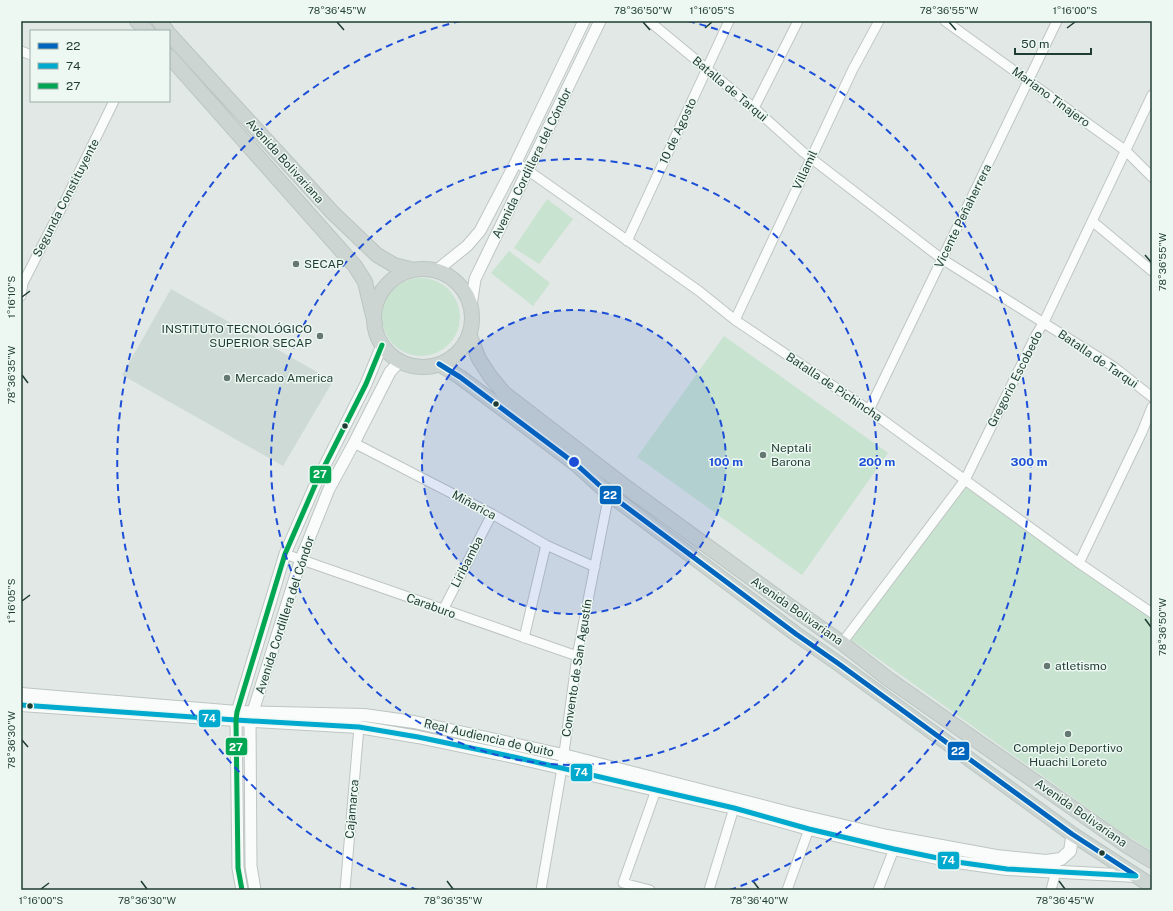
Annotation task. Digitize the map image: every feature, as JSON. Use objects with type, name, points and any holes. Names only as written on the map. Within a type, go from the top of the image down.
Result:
[{"type":"main road","points":[[137,21],[146,30]]},
{"type":"main road","points":[[159,21],[166,30]]},
{"type":"main road","name":"Avenida Bolivariana","points":[[170,35],[332,212],[377,255],[394,265],[414,270]]},
{"type":"main road","name":"Avenida Bolivariana","points":[[170,57],[355,266],[365,282],[375,324],[378,335],[382,345],[390,354],[400,361],[419,366],[439,364],[452,358],[462,347],[469,334],[472,320],[471,306],[467,294],[459,284],[449,276],[437,270],[414,270],[403,273],[384,289],[376,306],[375,324]]},
{"type":"main road","name":"Avenida Bolivariana","points":[[469,334],[479,359],[490,376],[504,393],[626,487],[842,643],[887,678],[1126,846],[1152,861]]},
{"type":"main road","name":"Avenida Bolivariana","points":[[439,364],[460,377],[577,465],[610,494],[796,634],[1072,834],[1152,886]]},
{"type":"main road","name":"Real Audiencia de Quito","points":[[21,694],[237,716]]},
{"type":"main road","name":"Real Audiencia de Quito","points":[[21,705],[237,716],[364,715],[414,722],[563,755],[793,814],[887,836],[996,856],[1046,861],[1056,865]]},
{"type":"main road","name":"Real Audiencia de Quito","points":[[252,716],[359,727],[418,737],[562,768],[734,808],[809,829],[894,850],[957,862],[1007,869],[1056,865],[1136,876]]},
{"type":"main road","points":[[1056,865],[1070,851],[1072,834]]},
{"type":"street","name":"Avenida Cordillera del Cóndor","points":[[437,270],[466,246],[480,231],[516,162],[584,21]]},
{"type":"street","name":"Avenida Cordillera del Cóndor","points":[[471,306],[475,279],[600,21]]},
{"type":"street","name":"Batalla de Tarqui","points":[[649,21],[754,108],[811,158],[942,259],[1114,367],[1152,397]]},
{"type":"street","name":"10 de Agosto","points":[[627,241],[729,21]]},
{"type":"street","points":[[754,108],[798,21]]},
{"type":"street","name":"Villamil","points":[[735,320],[853,69],[879,21]]},
{"type":"street","name":"Mariano Tinajero","points":[[945,21],[1126,151],[1152,177]]},
{"type":"street","name":"Vicente Peñaherrera","points":[[869,410],[1057,21]]},
{"type":"street","name":"Gregorio Escobedo","points":[[842,643],[964,480],[1036,335],[1044,322],[1152,95]]},
{"type":"street","name":"Segunda Constituyente","points":[[21,296],[22,283],[63,205],[114,102]]},
{"type":"street","name":"Batalla de Pichincha","points":[[516,162],[699,291],[735,320],[869,410],[1079,563],[1152,612]]},
{"type":"street","points":[[1092,221],[1152,271]]},
{"type":"street","name":"Avenida Cordillera del Cóndor","points":[[242,890],[238,868],[237,716],[285,554],[316,483],[366,384],[382,345]]},
{"type":"street","name":"Avenida Cordillera del Cóndor","points":[[255,890],[251,866],[252,716],[301,559],[329,489],[354,444],[390,372],[400,361]]},
{"type":"street","points":[[1079,563],[1142,432],[1152,407]]},
{"type":"street","name":"Miñarica","points":[[354,444],[492,514],[546,545],[595,567]]},
{"type":"street","name":"Convento de San Agustín","points":[[541,890],[562,768],[577,656],[610,494]]},
{"type":"street","name":"Liribamba","points":[[443,610],[492,514]]},
{"type":"street","points":[[524,638],[546,545]]},
{"type":"street","name":"Caraburo","points":[[285,554],[577,656]]},
{"type":"street","points":[[260,640],[274,643]]},
{"type":"street","name":"Cajamarca","points":[[345,890],[359,727]]},
{"type":"street","points":[[650,890],[623,883],[656,790]]},
{"type":"street","points":[[709,890],[734,808]]},
{"type":"street","points":[[787,890],[809,829]]},
{"type":"street","points":[[878,890],[894,850]]},
{"type":"street","points":[[1051,890],[1056,865]]},
{"type":"shaded area","name":"Mercado America","points":[[171,289],[333,381],[283,466],[122,375]]},
{"type":"green space","points":[[547,199],[573,219],[539,264],[514,248]]},
{"type":"green space","points":[[509,251],[550,283],[533,306],[491,273]]},
{"type":"green space","points":[[421,278],[436,281],[449,289],[457,302],[460,317],[457,332],[449,345],[436,353],[421,356],[406,353],[393,345],[385,332],[382,317],[385,302],[393,289],[406,281]]},
{"type":"green space","name":"Neptali Barona","points":[[724,336],[888,453],[802,575],[637,457]]},
{"type":"green space","name":"Complejo Deportivo Huachi Loreto","points":[[966,479],[1152,611],[1152,851],[1124,834],[845,635]]},
{"type":"transit line","name":"27","points":[[242,890],[238,868],[237,712],[285,554],[316,483],[366,384],[382,345]]},
{"type":"transit line","name":"22","points":[[439,364],[460,377],[577,465],[609,494],[796,634],[1072,834],[1135,875]]},
{"type":"transit line","name":"74","points":[[21,705],[359,727],[418,737],[514,757],[734,808],[809,829],[957,862],[1007,869],[1136,876]]},
{"type":"place","name":"SECAP","points":[[296,264]]},
{"type":"place","name":"INSTITUTO TECNOLÓGICO SUPERIOR SECAP","points":[[320,336]]},
{"type":"place","name":"Mercado America","points":[[227,378]]},
{"type":"place","name":"Neptali Barona","points":[[763,455]]},
{"type":"place","name":"atletismo","points":[[1047,666]]},
{"type":"place","name":"Complejo Deportivo Huachi Loreto","points":[[1068,734]]}]
